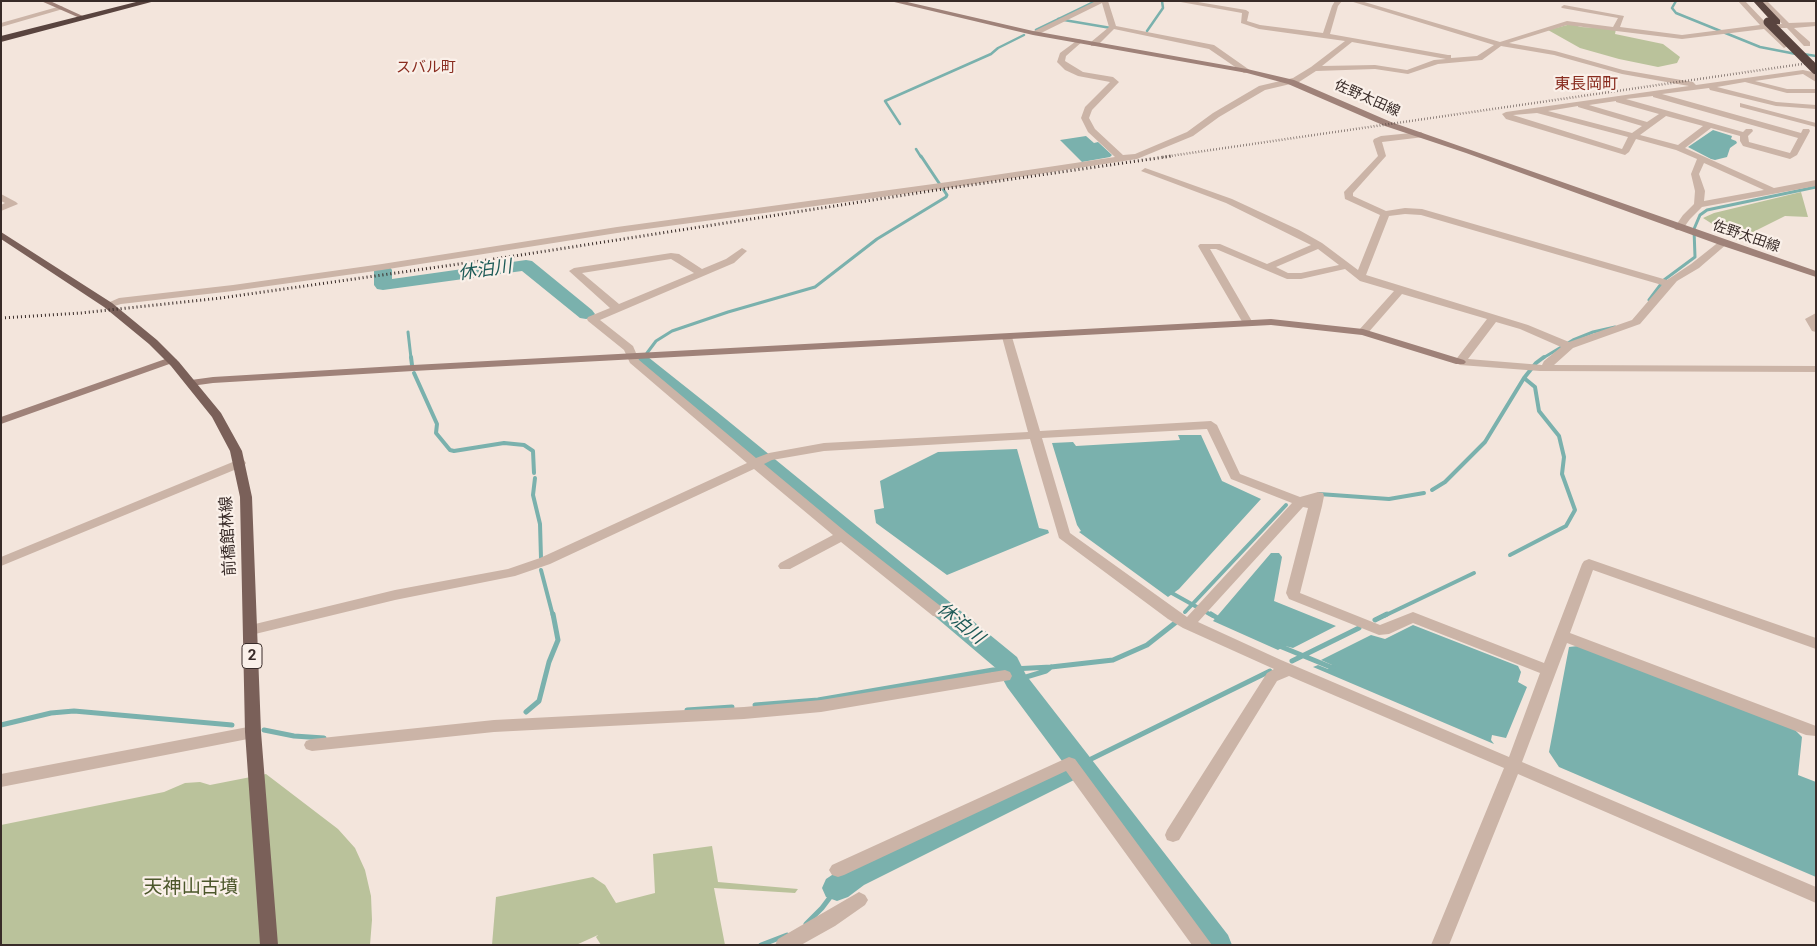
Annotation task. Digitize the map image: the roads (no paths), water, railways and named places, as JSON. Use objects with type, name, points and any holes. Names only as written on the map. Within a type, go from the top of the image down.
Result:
[{"type":"highway","points":[[1,39],[151,1]]},
{"type":"highway","points":[[1748,1],[1816,70]]},
{"type":"highway","points":[[1757,1],[1771,24],[1816,60]]},
{"type":"main road","name":"前橋館林線","points":[[3,238],[108,305],[171,360],[217,416],[230,438],[240,462],[246,497],[253,732],[269,945]]},
{"type":"street","points":[[44,1],[84,18]]},
{"type":"street","name":"佐野太田線","points":[[893,1],[1034,33],[1247,71],[1291,82],[1388,124],[1679,228],[1816,274]]},
{"type":"street","points":[[1034,33],[1103,1],[1112,28]]},
{"type":"street","points":[[1178,1],[1246,12],[1243,22],[1259,27],[1326,34],[1460,60]]},
{"type":"street","points":[[1326,34],[1335,6],[1339,1]]},
{"type":"street","points":[[1353,1],[1500,44],[1555,53],[1614,70],[1706,86],[1776,104],[1816,107]]},
{"type":"street","points":[[1741,1],[1771,24],[1784,46]]},
{"type":"street","points":[[1763,1],[1807,44]]},
{"type":"street","points":[[1567,23],[1561,17],[1563,4],[1622,17],[1616,28]]},
{"type":"street","points":[[1,25],[62,8]]},
{"type":"street","points":[[1314,70],[1375,68],[1408,72],[1437,62],[1479,58],[1500,44],[1567,23],[1682,37],[1725,33],[1771,24],[1790,26],[1815,24]]},
{"type":"street","points":[[1094,44],[1112,28]]},
{"type":"street","points":[[1112,28],[1212,47],[1247,71]]},
{"type":"street","points":[[108,305],[119,301],[233,288],[382,267],[617,230],[894,193],[1137,156],[1190,134],[1216,115],[1262,88],[1291,82],[1314,70],[1351,39]]},
{"type":"street","points":[[1079,41],[1063,56],[1061,62],[1068,68],[1081,74],[1110,79],[1115,82],[1088,109],[1085,118],[1091,130],[1121,158]]},
{"type":"street","points":[[1666,114],[1632,136],[1625,152],[1509,117],[1506,114],[1803,72],[1810,74],[1816,80]]},
{"type":"street","points":[[1742,81],[1787,91],[1816,91]]},
{"type":"street","points":[[1685,89],[1815,124]]},
{"type":"street","points":[[1649,94],[1802,136]]},
{"type":"street","points":[[1612,98],[1744,136]]},
{"type":"street","points":[[1576,104],[1648,125]]},
{"type":"street","points":[[1536,110],[1679,148],[1773,191]]},
{"type":"street","points":[[1744,136],[1759,124]]},
{"type":"street","points":[[1744,136],[1746,144],[1790,156],[1793,155],[1802,136],[1815,124]]},
{"type":"street","points":[[1679,148],[1709,126]]},
{"type":"street","points":[[1421,135],[1380,139],[1377,141],[1382,156],[1349,192],[1348,197],[1385,214],[1405,211],[1422,212],[1670,284]]},
{"type":"street","points":[[1699,206],[1700,191],[1695,174],[1702,158]]},
{"type":"street","points":[[1145,171],[1229,201],[1296,232],[1319,245],[1360,277],[1538,332],[1569,346]]},
{"type":"street","points":[[1679,228],[1686,217],[1699,206],[1816,183]]},
{"type":"street","points":[[1,197],[13,204],[1,208]]},
{"type":"street","points":[[1360,277],[1385,214]]},
{"type":"street","points":[[1548,368],[1548,363],[1569,346],[1636,322],[1670,284],[1723,243]]},
{"type":"street","points":[[1266,268],[1319,245]]},
{"type":"street","points":[[1248,323],[1203,246],[1217,246],[1266,268],[1295,277],[1346,266]]},
{"type":"street","points":[[742,251],[730,261],[592,319],[629,348],[634,361],[761,461],[842,536],[938,612]]},
{"type":"street","points":[[618,308],[574,272],[676,256],[701,273]]},
{"type":"street","points":[[1363,332],[1401,289]]},
{"type":"street","points":[[1816,316],[1810,319],[1816,329]]},
{"type":"street","points":[[1460,362],[1493,318]]},
{"type":"street","points":[[191,383],[213,380],[632,356],[1283,322],[1363,332],[1460,362],[1511,367],[1816,369]]},
{"type":"street","points":[[1007,337],[1064,535],[1153,601],[1188,624],[1288,669],[1816,895]]},
{"type":"street","points":[[1,421],[171,360]]},
{"type":"street","points":[[251,630],[395,595],[510,572],[545,561],[761,461],[824,447],[1211,425],[1235,476],[1300,502]]},
{"type":"street","points":[[1,562],[240,462]]},
{"type":"street","points":[[1188,624],[1300,502],[1318,496],[1293,593],[1294,596],[1379,630],[1384,630],[1413,617],[1550,671]]},
{"type":"street","points":[[785,566],[842,536]]},
{"type":"street","points":[[1440,945],[1513,766],[1589,564],[1816,644]]},
{"type":"street","points":[[1563,636],[1812,732]]},
{"type":"street","points":[[1173,835],[1272,677],[1288,669]]},
{"type":"street","points":[[312,745],[494,726],[744,713],[811,707],[1005,676]]},
{"type":"street","points":[[1,781],[253,732]]},
{"type":"street","points":[[838,870],[1069,763],[1202,945]]},
{"type":"street","points":[[784,945],[830,920],[859,900]]},
{"type":"water","points":[[1713,130],[1732,136],[1731,139],[1736,141],[1737,143],[1730,148],[1727,157],[1711,159],[1688,147]]},
{"type":"water","points":[[1086,136],[1094,143],[1098,142],[1112,155],[1082,162],[1060,140]]},
{"type":"water","points":[[1178,435],[1201,435],[1222,481],[1261,499],[1179,589],[1168,597],[1079,532],[1081,531],[1077,525],[1052,443],[1073,442],[1076,446],[1180,440]]},
{"type":"water","points":[[1017,449],[1039,528],[1048,530],[1049,533],[947,575],[876,523],[874,510],[884,508],[880,481],[938,452]]},
{"type":"water","points":[[1271,553],[1279,553],[1282,557],[1274,601],[1336,626],[1293,648],[1285,646],[1278,650],[1213,621]]},
{"type":"water","points":[[1413,625],[1518,666],[1521,672],[1518,682],[1527,687],[1506,738],[1492,735],[1491,740],[1494,744],[1313,667],[1318,665],[1328,669],[1332,665],[1321,660],[1371,635],[1385,639]]},
{"type":"water","points":[[1578,646],[1794,729],[1802,737],[1798,775],[1816,782],[1816,877],[1559,767],[1549,752],[1569,647]]},
{"type":"waterway","points":[[1147,31],[1163,8],[1162,1]]},
{"type":"waterway","points":[[1676,1],[1672,8],[1676,13],[1760,47],[1796,54]]},
{"type":"waterway","points":[[1059,19],[1094,2]]},
{"type":"waterway","points":[[1036,30],[1059,19]]},
{"type":"waterway","points":[[1059,19],[1111,28]]},
{"type":"waterway","points":[[900,124],[885,101],[991,54],[998,48],[1024,35]]},
{"type":"waterway","points":[[1803,54],[1816,56]]},
{"type":"waterway","points":[[916,149],[921,157]]},
{"type":"waterway","points":[[647,353],[656,341],[672,331],[728,312],[815,287],[877,239],[946,197],[947,195],[921,156]]},
{"type":"waterway","points":[[1649,300],[1664,280],[1695,257],[1694,229],[1700,215],[1707,210],[1816,187]]},
{"type":"waterway","name":"休泊川","points":[[383,270],[383,285],[526,265],[586,314]]},
{"type":"waterway","points":[[1543,358],[1573,340],[1593,332],[1615,327]]},
{"type":"waterway","points":[[408,332],[411,358]]},
{"type":"waterway","points":[[411,357],[412,365]]},
{"type":"waterway","points":[[1524,378],[1536,363],[1544,357]]},
{"type":"waterway","name":"休泊川","points":[[641,361],[709,415],[1008,664],[1016,680],[1080,764]]},
{"type":"waterway","points":[[414,373],[437,424],[436,433],[450,450],[454,451],[504,443],[524,445],[533,451],[534,473]]},
{"type":"waterway","points":[[1432,490],[1445,482],[1485,442],[1524,378]]},
{"type":"waterway","points":[[1510,555],[1566,526],[1575,510],[1562,474],[1564,457],[1559,436],[1539,411],[1535,387],[1524,378]]},
{"type":"waterway","points":[[535,478],[533,495],[540,524],[541,558]]},
{"type":"waterway","points":[[1319,494],[1389,499],[1424,493]]},
{"type":"waterway","points":[[1192,604],[1286,505]]},
{"type":"waterway","points":[[541,570],[553,616]]},
{"type":"waterway","points":[[1384,616],[1474,573]]},
{"type":"waterway","points":[[1170,592],[1192,604]]},
{"type":"waterway","points":[[1185,612],[1192,604]]},
{"type":"waterway","points":[[1192,604],[1213,616]]},
{"type":"waterway","points":[[526,712],[539,701],[549,662],[558,640],[553,614]]},
{"type":"waterway","points":[[1211,614],[1219,619]]},
{"type":"waterway","points":[[1375,620],[1387,614]]},
{"type":"waterway","points":[[1051,667],[1113,660],[1147,645],[1175,623]]},
{"type":"waterway","points":[[1303,656],[1359,628]]},
{"type":"waterway","points":[[1277,645],[1303,656]]},
{"type":"waterway","points":[[1292,661],[1303,656]]},
{"type":"waterway","points":[[1303,656],[1333,668]]},
{"type":"waterway","points":[[755,705],[818,700],[993,670],[1051,667]]},
{"type":"waterway","points":[[1016,680],[1046,671],[1051,667]]},
{"type":"waterway","points":[[1081,764],[1270,671]]},
{"type":"waterway","points":[[687,710],[732,707]]},
{"type":"waterway","points":[[1,725],[51,713],[74,711],[232,725]]},
{"type":"waterway","points":[[264,730],[294,736],[324,738]]},
{"type":"waterway","points":[[837,888],[854,876],[1080,764]]},
{"type":"waterway","name":"休泊川","points":[[1080,764],[1217,945]]},
{"type":"waterway","points":[[806,924],[822,908],[837,888]]},
{"type":"waterway","points":[[761,945],[787,935]]},
{"type":"railway","points":[[1163,157],[1816,62]]},
{"type":"railway","points":[[1,318],[81,313],[221,298],[508,257],[943,189],[1172,156]]},
{"type":"district","name":"スバル町","points":[[426,68]]},
{"type":"district","name":"東長岡町","points":[[1586,85]]},
{"type":"park label","name":"天神山古墳","points":[[191,888]]}]
